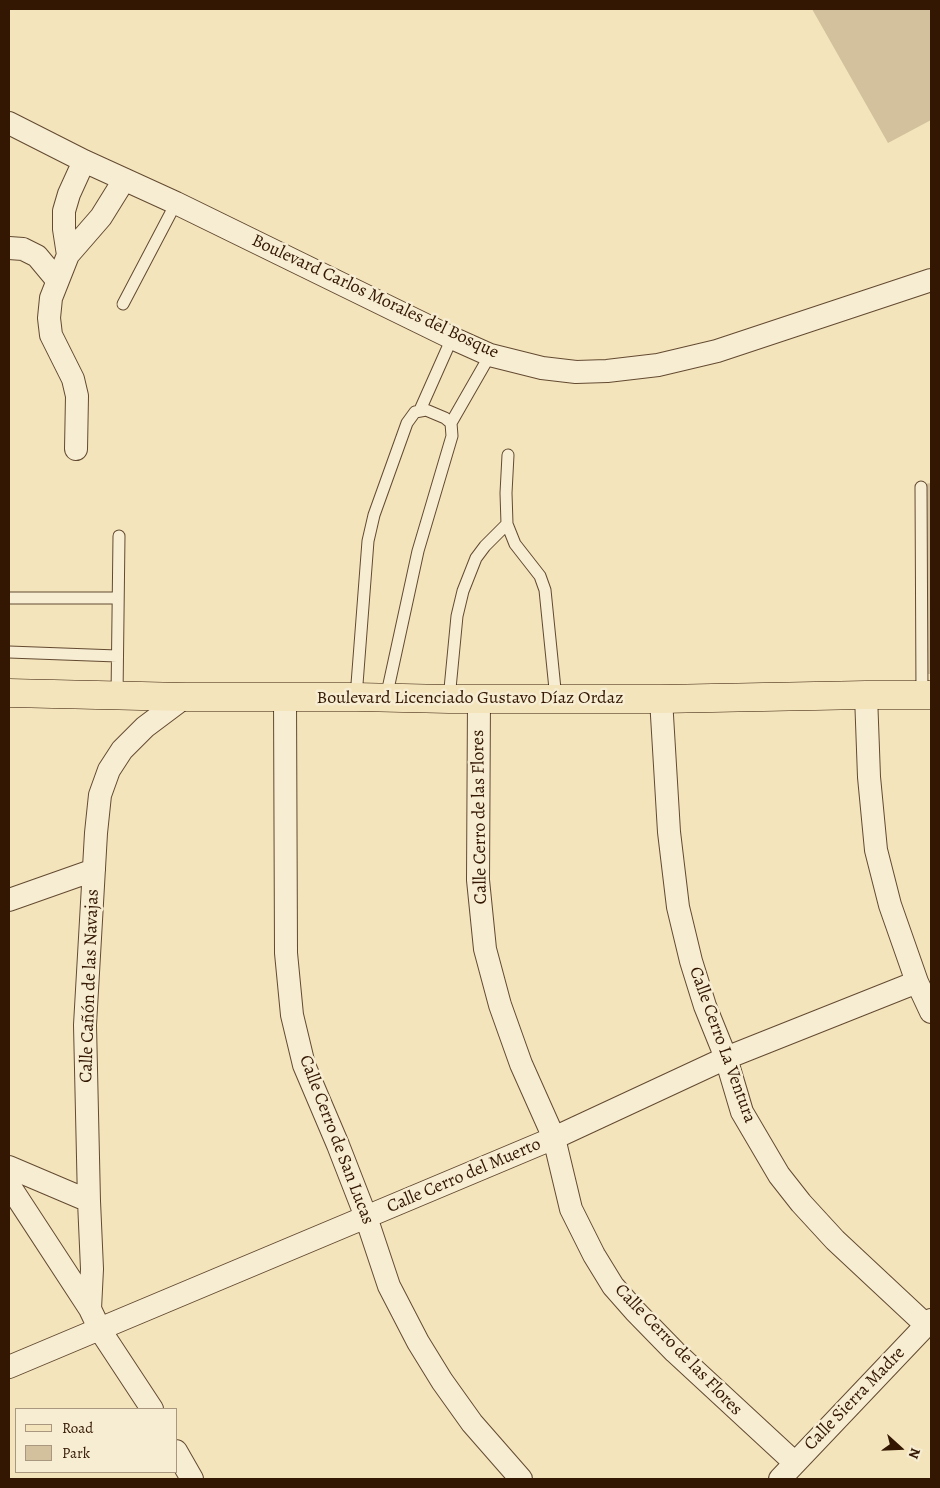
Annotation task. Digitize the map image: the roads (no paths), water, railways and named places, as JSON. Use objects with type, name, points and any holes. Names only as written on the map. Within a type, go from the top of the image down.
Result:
[{"type":"main road","name":"Boulevard Licenciado Gustavo Díaz Ordaz","points":[[9,694],[449,699],[661,699],[927,695]]},
{"type":"street","name":"Boulevard Carlos Morales del Bosque","points":[[9,123],[84,162],[176,203],[452,338],[490,355],[542,368],[576,372],[607,371],[658,365],[717,351],[931,280]]},
{"type":"street","points":[[68,255],[64,229],[64,211],[69,194],[84,162]]},
{"type":"street","points":[[76,449],[77,396],[73,379],[51,335],[49,318],[51,298],[68,255],[101,217],[124,180]]},
{"type":"street","points":[[9,248],[23,249],[37,256],[57,280]]},
{"type":"street","points":[[866,695],[869,777],[876,850],[890,904],[917,982],[931,1012]]},
{"type":"street","name":"Calle Cañón de las Navajas","points":[[90,1309],[92,1269],[85,1025],[100,795],[109,770],[122,750],[145,727],[184,697]]},
{"type":"street","name":"Calle Cerro de San Lucas","points":[[285,698],[286,953],[292,1015],[304,1065],[366,1217],[389,1286],[418,1342],[442,1381],[472,1423],[521,1479]]},
{"type":"street","name":"Calle Cerro de las Flores","points":[[479,699],[478,880],[485,948],[500,1005],[521,1064],[554,1138],[571,1209],[594,1255],[614,1286],[787,1471]]},
{"type":"street","name":"Calle Cerro La Ventura","points":[[661,699],[669,832],[678,907],[691,961],[705,1006],[726,1058],[742,1112],[779,1175],[835,1240],[929,1322]]},
{"type":"street","points":[[9,900],[94,870]]},
{"type":"street","name":"Calle Cerro del Muerto","points":[[9,1367],[554,1138],[726,1058],[917,982]]},
{"type":"street","points":[[9,1167],[89,1201]]},
{"type":"street","points":[[9,1185],[90,1309],[100,1330],[151,1408]]},
{"type":"street","name":"Calle Sierra Madre","points":[[787,1471],[929,1322]]},
{"type":"street","points":[[178,1454],[192,1479]]},
{"type":"lane","points":[[123,304],[176,203]]},
{"type":"lane","points":[[356,697],[368,541],[374,515],[407,422],[411,416],[420,410],[452,338]]},
{"type":"lane","points":[[450,423],[490,355]]},
{"type":"lane","points":[[386,698],[418,551],[451,444],[452,429],[450,423],[445,418],[420,410]]},
{"type":"lane","points":[[508,456],[507,524],[515,544],[540,576],[545,590],[556,699]]},
{"type":"lane","points":[[921,487],[927,695]]},
{"type":"lane","points":[[449,699],[457,616],[468,575],[476,558],[485,546],[507,524]]},
{"type":"lane","points":[[117,696],[119,536]]},
{"type":"lane","points":[[9,598],[118,598]]},
{"type":"lane","points":[[9,652],[117,656]]}]
